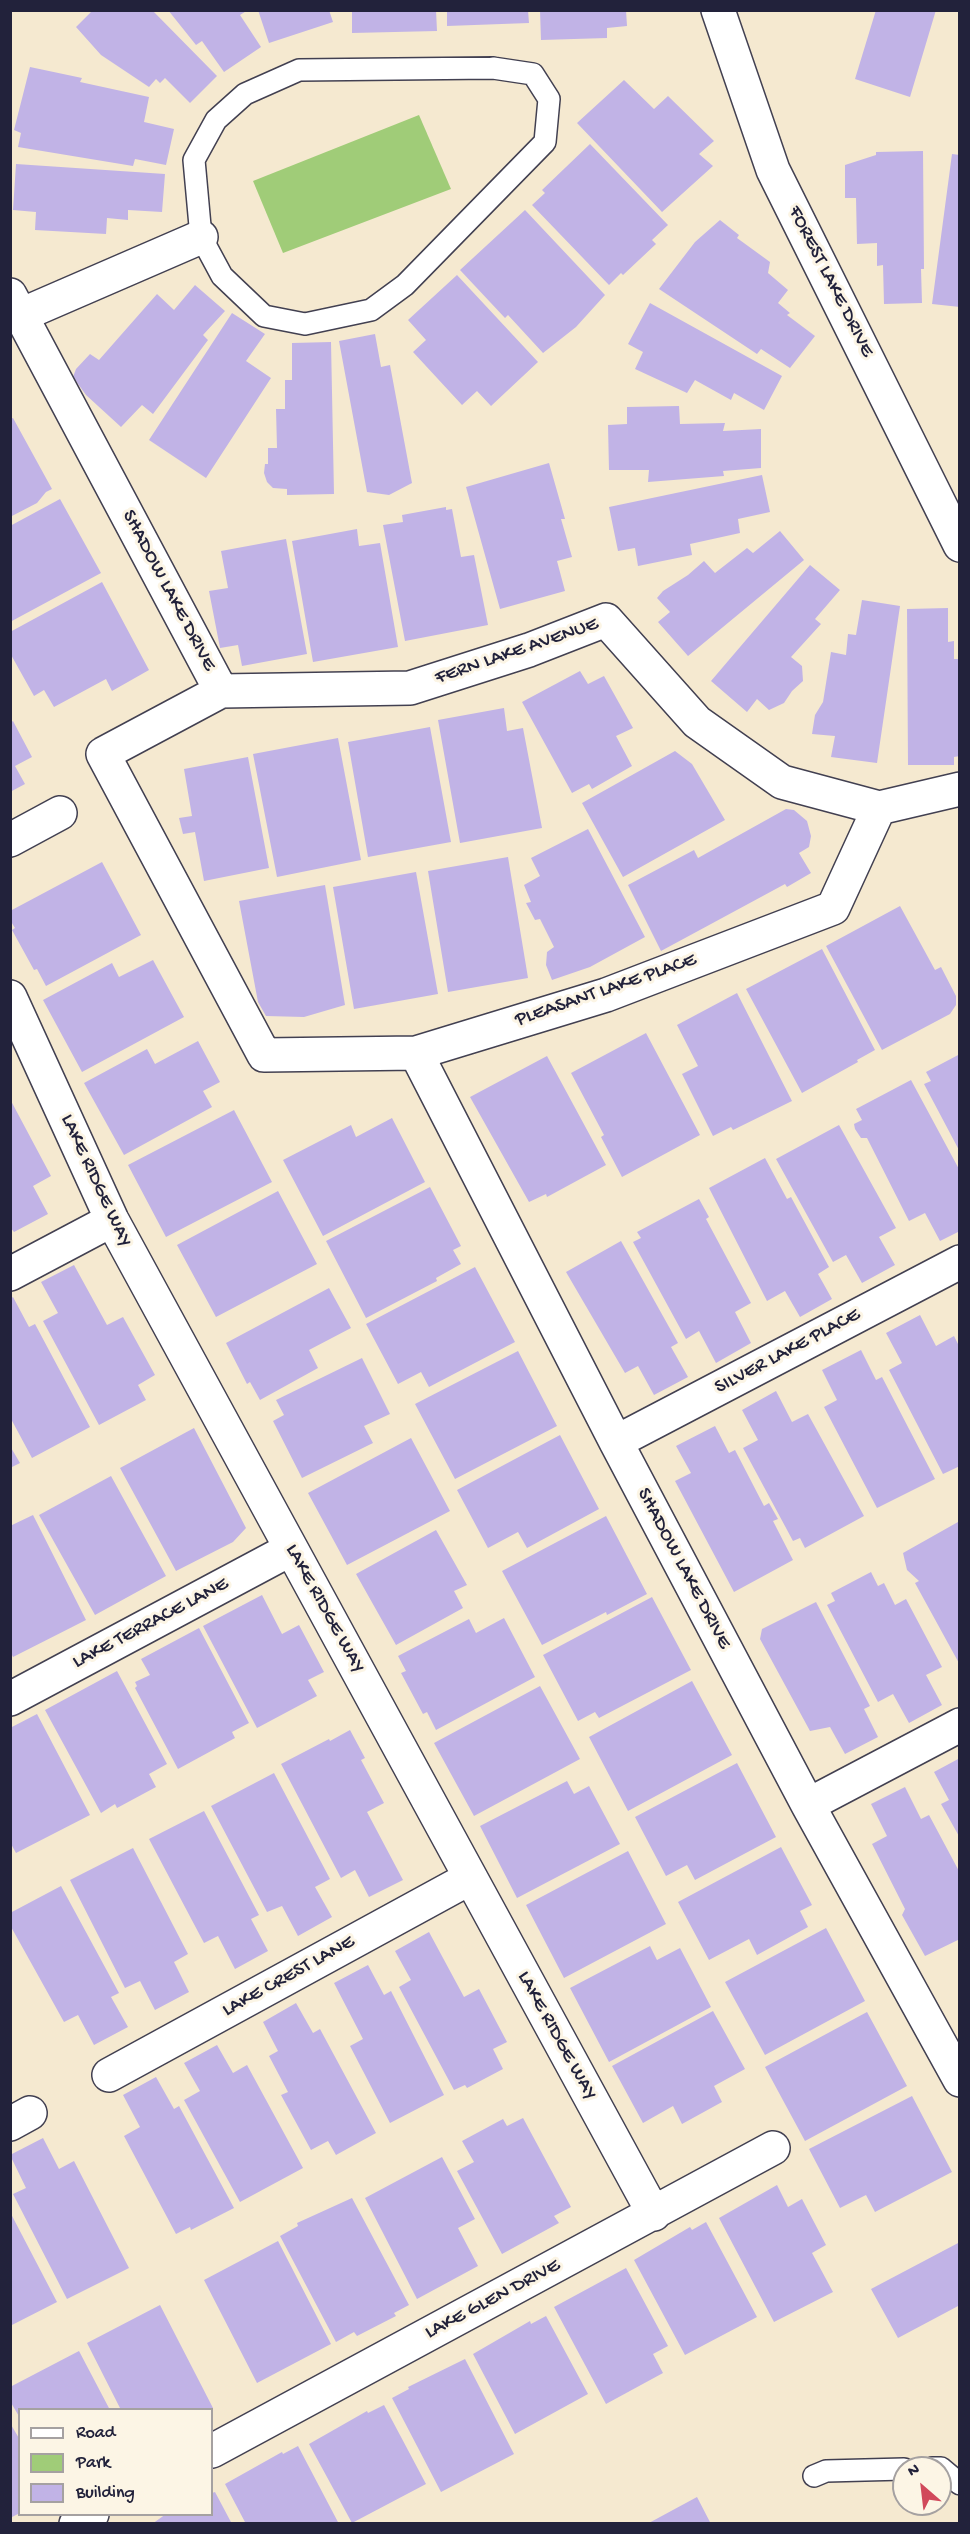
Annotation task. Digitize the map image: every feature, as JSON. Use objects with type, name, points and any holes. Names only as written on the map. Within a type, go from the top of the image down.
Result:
[{"type":"street","name":"FOREST LAKE DRIVE","points":[[718,10],[773,170],[960,545]]},
{"type":"street","points":[[16,305],[201,237]]},
{"type":"street","name":"SHADOW LAKE DRIVE","points":[[16,305],[221,691],[103,754],[264,1056]]},
{"type":"street","name":"FERN LAKE AVENUE","points":[[221,691],[410,688],[529,650],[606,620],[697,722],[782,782],[879,808],[960,789]]},
{"type":"street","name":"PLEASANT LAKE PLACE","points":[[264,1056],[416,1053],[606,995],[833,908],[879,808]]},
{"type":"street","points":[[10,840],[60,813]]},
{"type":"street","name":"LAKE RIDGE WAY","points":[[10,997],[112,1220],[654,2214]]},
{"type":"street","name":"SHADOW LAKE DRIVE","points":[[416,1053],[616,1443],[808,1805],[960,2080]]},
{"type":"street","points":[[10,1274],[112,1220]]},
{"type":"street","name":"SILVER LAKE PLACE","points":[[616,1443],[960,1262]]},
{"type":"street","name":"LAKE TERRACE LANE","points":[[10,1699],[291,1549]]},
{"type":"street","points":[[808,1805],[960,1725]]},
{"type":"street","name":"LAKE CREST LANE","points":[[109,2075],[470,1878]]},
{"type":"street","name":"LAKE GLEN DRIVE","points":[[213,2450],[773,2148]]},
{"type":"lane","points":[[493,68],[533,74],[549,99],[545,142],[405,285],[371,310],[305,324],[264,316],[222,276],[201,237],[194,160],[216,120],[245,94],[299,70],[493,68]]},
{"type":"lane","points":[[814,2476],[826,2471],[892,2469]]},
{"type":"green space","points":[[419,115],[451,189],[283,253],[253,181]]},
{"type":"building","points":[[89,10],[152,10],[217,76],[190,103],[165,78],[160,83],[156,79],[149,87],[101,55],[76,27],[91,12]]},
{"type":"building","points":[[168,10],[248,10],[240,15],[261,47],[224,72],[202,41],[196,45]]},
{"type":"building","points":[[258,10],[329,10],[333,22],[269,43]]},
{"type":"building","points":[[352,10],[436,10],[437,31],[352,33]]},
{"type":"building","points":[[447,10],[528,10],[529,23],[447,26]]},
{"type":"building","points":[[540,10],[626,10],[627,26],[607,28],[607,38],[541,40]]},
{"type":"building","points":[[876,10],[936,10],[910,97],[855,79]]},
{"type":"building","points":[[30,67],[82,78],[80,82],[149,97],[144,122],[174,129],[166,165],[135,159],[133,166],[18,147],[21,133],[14,130]]},
{"type":"building","points":[[624,80],[654,109],[668,96],[714,141],[699,154],[713,166],[662,212],[577,123]]},
{"type":"building","points":[[590,144],[668,225],[652,240],[656,244],[609,285],[532,205],[545,193],[542,190]]},
{"type":"building","points":[[923,151],[922,303],[884,304],[883,265],[877,266],[877,243],[857,244],[856,198],[845,198],[845,165],[876,155],[876,152]]},
{"type":"building","points":[[952,154],[960,155],[960,307],[932,304]]},
{"type":"building","points":[[16,164],[165,174],[162,212],[128,210],[128,220],[107,218],[106,234],[35,230],[36,212],[13,210]]},
{"type":"building","points":[[525,210],[605,295],[576,327],[543,353],[508,315],[505,318],[460,270]]},
{"type":"building","points":[[720,220],[739,235],[737,238],[770,262],[768,273],[788,290],[778,303],[790,313],[787,315],[815,336],[790,368],[761,349],[757,354],[659,289],[695,242]]},
{"type":"building","points":[[457,275],[538,362],[491,406],[477,391],[462,405],[413,352],[426,340],[408,320]]},
{"type":"building","points":[[195,285],[225,311],[203,335],[208,340],[153,414],[142,405],[121,427],[86,395],[73,377],[76,369],[90,354],[99,360],[157,294],[174,310]]},
{"type":"building","points":[[650,303],[782,376],[764,410],[734,393],[731,400],[695,380],[687,393],[635,369],[643,352],[628,344]]},
{"type":"building","points":[[232,313],[265,334],[246,361],[271,378],[206,478],[149,440]]},
{"type":"building","points":[[375,334],[381,367],[390,365],[412,483],[389,495],[367,492],[339,341]]},
{"type":"building","points":[[331,342],[334,494],[287,495],[287,489],[273,488],[267,482],[264,473],[265,464],[268,464],[268,448],[277,448],[276,409],[285,409],[285,380],[292,380],[292,343]]},
{"type":"building","points":[[679,406],[680,424],[725,423],[723,431],[761,429],[761,468],[723,471],[724,476],[648,482],[649,470],[609,470],[608,425],[627,424],[627,407]]},
{"type":"building","points":[[13,418],[52,489],[46,492],[37,503],[10,517],[10,419]]},
{"type":"building","points":[[549,463],[565,519],[561,519],[572,557],[557,561],[565,591],[500,609],[466,487]]},
{"type":"building","points":[[762,475],[770,512],[738,519],[740,533],[690,544],[692,555],[638,566],[635,548],[618,551],[609,507]]},
{"type":"building","points":[[60,499],[101,573],[10,622],[10,526]]},
{"type":"building","points":[[446,507],[446,510],[452,509],[461,557],[474,555],[488,625],[405,641],[383,525],[403,522],[402,515]]},
{"type":"building","points":[[357,529],[359,546],[380,543],[398,647],[313,662],[292,541]]},
{"type":"building","points":[[780,531],[804,560],[688,656],[658,622],[670,612],[657,598],[704,561],[715,573],[747,548],[753,553]]},
{"type":"building","points":[[286,539],[307,654],[242,666],[238,645],[220,648],[209,591],[228,588],[221,551]]},
{"type":"building","points":[[810,565],[840,590],[815,619],[821,624],[791,657],[802,666],[803,681],[784,703],[769,710],[757,699],[747,712],[711,681]]},
{"type":"building","points":[[102,582],[149,670],[112,691],[106,679],[54,707],[44,690],[34,696],[10,653],[10,632]]},
{"type":"building","points":[[862,600],[900,606],[877,763],[831,757],[835,736],[812,734],[815,715],[823,702],[831,652],[846,655],[848,634],[856,635]]},
{"type":"building","points":[[948,608],[948,642],[954,641],[954,659],[960,659],[960,756],[954,757],[954,765],[908,765],[907,609]]},
{"type":"building","points":[[580,671],[588,684],[604,676],[633,728],[616,736],[632,766],[592,789],[589,784],[572,793],[522,702]]},
{"type":"building","points":[[504,708],[507,731],[523,728],[542,828],[460,843],[438,720]]},
{"type":"building","points":[[13,721],[32,757],[15,766],[25,784],[10,792],[10,723]]},
{"type":"building","points":[[430,727],[451,842],[368,857],[348,742]]},
{"type":"building","points":[[338,738],[361,860],[277,877],[253,754]]},
{"type":"building","points":[[675,751],[692,764],[725,820],[623,877],[582,803]]},
{"type":"building","points":[[248,757],[269,868],[204,881],[195,832],[183,834],[179,818],[192,816],[184,769]]},
{"type":"building","points":[[786,809],[794,810],[807,821],[811,836],[809,847],[799,853],[811,873],[787,887],[785,884],[661,951],[628,885],[694,850],[698,858]]},
{"type":"building","points":[[588,829],[645,937],[590,967],[552,980],[546,965],[547,952],[554,947],[540,919],[535,920],[526,903],[531,902],[524,885],[540,876],[531,858]]},
{"type":"building","points":[[508,857],[528,978],[448,992],[428,871]]},
{"type":"building","points":[[102,862],[141,935],[46,986],[37,969],[34,970],[12,930],[15,928],[10,920],[10,911]]},
{"type":"building","points":[[416,872],[438,994],[354,1009],[333,887]]},
{"type":"building","points":[[325,885],[345,1005],[304,1017],[266,1016],[258,1002],[239,901]]},
{"type":"building","points":[[900,906],[935,970],[941,967],[956,996],[956,1005],[950,1014],[882,1050],[826,946]]},
{"type":"building","points":[[822,949],[875,1050],[802,1093],[746,989]]},
{"type":"building","points":[[153,960],[184,1017],[82,1072],[43,1000],[112,963],[119,977]]},
{"type":"building","points":[[737,993],[792,1101],[733,1130],[731,1127],[713,1136],[682,1074],[698,1066],[677,1025]]},
{"type":"building","points":[[646,1033],[700,1135],[622,1177],[601,1137],[604,1135],[571,1073]]},
{"type":"building","points":[[198,1041],[220,1082],[203,1091],[212,1107],[124,1155],[84,1083],[147,1049],[155,1064]]},
{"type":"building","points":[[960,1054],[960,1152],[924,1084],[931,1081],[926,1072]]},
{"type":"building","points":[[547,1056],[606,1165],[547,1197],[546,1194],[529,1202],[470,1097]]},
{"type":"building","points":[[911,1080],[960,1171],[960,1231],[940,1241],[925,1213],[909,1221],[867,1138],[861,1138],[854,1124],[862,1120],[856,1109]]},
{"type":"building","points":[[10,1099],[51,1176],[33,1186],[48,1214],[14,1232],[10,1227]]},
{"type":"building","points":[[234,1110],[272,1182],[166,1237],[128,1165]]},
{"type":"building","points":[[392,1118],[425,1182],[323,1236],[283,1160],[351,1125],[356,1137]]},
{"type":"building","points":[[839,1125],[896,1228],[879,1237],[895,1265],[862,1283],[846,1255],[833,1262],[776,1159]]},
{"type":"building","points":[[765,1158],[787,1199],[791,1197],[829,1267],[818,1274],[832,1299],[800,1317],[785,1291],[767,1301],[709,1188]]},
{"type":"building","points":[[430,1187],[461,1246],[453,1250],[461,1264],[436,1278],[437,1281],[366,1318],[326,1241]]},
{"type":"building","points":[[278,1191],[317,1264],[216,1317],[177,1245]]},
{"type":"building","points":[[699,1199],[709,1217],[706,1219],[751,1303],[735,1312],[751,1343],[716,1363],[699,1331],[686,1339],[633,1242],[641,1238],[637,1232]]},
{"type":"building","points":[[621,1241],[678,1343],[671,1347],[688,1377],[654,1395],[638,1366],[625,1373],[566,1272]]},
{"type":"building","points":[[74,1265],[107,1325],[123,1317],[155,1375],[138,1385],[146,1400],[99,1425],[43,1321],[58,1313],[41,1282]]},
{"type":"building","points":[[475,1267],[515,1342],[429,1387],[421,1372],[398,1384],[366,1324]]},
{"type":"building","points":[[329,1288],[351,1328],[309,1350],[318,1368],[260,1400],[250,1382],[247,1384],[226,1343]]},
{"type":"building","points":[[13,1297],[29,1327],[35,1324],[90,1427],[32,1458],[10,1417],[10,1299]]},
{"type":"building","points":[[920,1315],[936,1346],[954,1336],[960,1348],[960,1466],[943,1474],[889,1370],[902,1363],[886,1333]]},
{"type":"building","points":[[861,1350],[876,1380],[882,1377],[935,1479],[877,1508],[824,1407],[837,1400],[822,1370]]},
{"type":"building","points":[[518,1351],[557,1426],[455,1479],[415,1404]]},
{"type":"building","points":[[362,1358],[390,1414],[364,1426],[373,1443],[302,1478],[273,1421],[284,1415],[276,1400]]},
{"type":"building","points":[[776,1391],[792,1422],[808,1414],[864,1516],[805,1548],[800,1538],[793,1541],[743,1448],[758,1440],[742,1410]]},
{"type":"building","points":[[715,1426],[729,1453],[735,1450],[764,1506],[769,1503],[778,1519],[773,1521],[793,1560],[734,1592],[675,1481],[691,1473],[676,1446]]},
{"type":"building","points":[[194,1428],[246,1528],[233,1542],[176,1571],[120,1468]]},
{"type":"building","points":[[560,1435],[599,1509],[527,1548],[518,1532],[488,1548],[457,1490]]},
{"type":"building","points":[[411,1438],[450,1511],[347,1565],[308,1493]]},
{"type":"building","points":[[10,1446],[20,1463],[10,1468]]},
{"type":"building","points":[[111,1476],[166,1576],[95,1615],[39,1515]]},
{"type":"building","points":[[33,1515],[86,1620],[13,1657],[10,1651],[10,1526]]},
{"type":"building","points":[[606,1516],[647,1594],[542,1645],[502,1571]]},
{"type":"building","points":[[958,1522],[960,1524],[960,1665],[915,1583],[919,1581],[907,1570],[903,1553]]},
{"type":"building","points":[[436,1530],[467,1585],[454,1591],[463,1608],[396,1645],[356,1574]]},
{"type":"building","points":[[871,1572],[878,1586],[884,1583],[895,1605],[906,1599],[942,1667],[926,1675],[942,1705],[909,1723],[893,1694],[878,1702],[827,1605],[835,1601],[831,1593]]},
{"type":"building","points":[[262,1595],[282,1634],[299,1625],[324,1672],[308,1680],[317,1696],[257,1728],[203,1626]]},
{"type":"building","points":[[652,1597],[691,1670],[599,1718],[595,1712],[578,1721],[543,1655]]},
{"type":"building","points":[[816,1602],[870,1706],[864,1709],[878,1737],[845,1754],[830,1727],[810,1731],[760,1639],[762,1629]]},
{"type":"building","points":[[504,1618],[535,1677],[436,1730],[427,1712],[423,1714],[401,1673],[406,1671],[398,1656],[469,1619],[476,1633]]},
{"type":"building","points":[[199,1628],[249,1723],[232,1732],[235,1738],[178,1769],[135,1688],[137,1686],[135,1682],[150,1675],[141,1659]]},
{"type":"building","points":[[117,1671],[167,1764],[149,1774],[156,1787],[117,1808],[115,1804],[101,1813],[45,1710]]},
{"type":"building","points":[[692,1681],[732,1755],[628,1811],[589,1737]]},
{"type":"building","points":[[540,1686],[580,1759],[474,1816],[434,1743]]},
{"type":"building","points":[[37,1714],[90,1815],[16,1853],[10,1842],[10,1728]]},
{"type":"building","points":[[350,1730],[365,1758],[361,1760],[384,1803],[367,1812],[403,1880],[369,1897],[355,1870],[341,1878],[281,1764]]},
{"type":"building","points":[[960,1758],[960,1838],[941,1804],[949,1800],[934,1772]]},
{"type":"building","points":[[737,1763],[776,1837],[695,1880],[687,1865],[666,1876],[635,1817]]},
{"type":"building","points":[[274,1773],[330,1879],[315,1887],[332,1917],[298,1936],[282,1906],[267,1912],[211,1806]]},
{"type":"building","points":[[567,1781],[574,1794],[589,1786],[620,1844],[517,1898],[480,1826]]},
{"type":"building","points":[[905,1787],[921,1819],[929,1815],[960,1873],[960,1939],[925,1956],[902,1915],[905,1909],[872,1844],[887,1836],[871,1804]]},
{"type":"building","points":[[204,1811],[259,1915],[251,1919],[268,1951],[235,1969],[218,1936],[204,1943],[149,1839]]},
{"type":"building","points":[[781,1847],[812,1905],[800,1911],[808,1927],[757,1955],[749,1939],[709,1960],[678,1902]]},
{"type":"building","points":[[133,1848],[188,1954],[174,1962],[189,1992],[155,2010],[140,1981],[125,1988],[70,1880]]},
{"type":"building","points":[[628,1851],[666,1924],[564,1978],[526,1905]]},
{"type":"building","points":[[61,1886],[119,1993],[111,1997],[128,2027],[94,2045],[78,2015],[64,2022],[10,1925],[10,1913]]},
{"type":"building","points":[[826,1928],[865,2001],[765,2055],[725,1982]]},
{"type":"building","points":[[429,1932],[464,1997],[479,1989],[507,2042],[493,2049],[503,2069],[467,2088],[465,2085],[454,2090],[399,1987],[411,1980],[395,1951]]},
{"type":"building","points":[[650,1946],[657,1960],[680,1948],[711,2007],[609,2062],[570,1988]]},
{"type":"building","points":[[368,1965],[384,1995],[391,1991],[444,2095],[390,2123],[350,2046],[363,2039],[334,1983]]},
{"type":"building","points":[[296,2003],[313,2033],[320,2029],[376,2133],[336,2155],[328,2141],[311,2150],[281,2095],[288,2092],[269,2056],[278,2051],[263,2022]]},
{"type":"building","points":[[713,2011],[745,2069],[714,2086],[722,2102],[682,2124],[673,2106],[643,2123],[612,2066]]},
{"type":"building","points":[[867,2012],[907,2086],[805,2141],[765,2067]]},
{"type":"building","points":[[217,2045],[233,2073],[247,2065],[303,2168],[240,2202],[184,2100],[200,2091],[184,2063]]},
{"type":"building","points":[[156,2077],[174,2109],[179,2106],[234,2208],[191,2230],[190,2227],[176,2234],[124,2136],[140,2127],[123,2095]]},
{"type":"building","points":[[912,2096],[952,2172],[875,2212],[866,2195],[840,2208],[809,2149]]},
{"type":"building","points":[[523,2118],[571,2207],[554,2216],[559,2223],[502,2254],[457,2171],[474,2162],[462,2141],[503,2119],[507,2126]]},
{"type":"building","points":[[43,2138],[59,2169],[74,2161],[129,2268],[67,2299],[13,2194],[26,2188],[10,2155]]},
{"type":"building","points":[[442,2157],[475,2219],[458,2228],[478,2266],[417,2299],[365,2198]]},
{"type":"building","points":[[777,2185],[788,2207],[802,2199],[826,2245],[812,2253],[833,2292],[774,2322],[719,2218]]},
{"type":"building","points":[[352,2198],[409,2305],[394,2313],[396,2316],[357,2336],[354,2332],[336,2342],[280,2236],[298,2226],[297,2223]]},
{"type":"building","points":[[10,2212],[57,2302],[10,2326]]},
{"type":"building","points":[[706,2222],[757,2317],[685,2355],[634,2260],[690,2227],[692,2230]]},
{"type":"building","points":[[278,2241],[331,2344],[257,2383],[204,2280]]},
{"type":"building","points":[[960,2242],[960,2305],[898,2338],[871,2289]]},
{"type":"building","points":[[626,2268],[668,2346],[653,2354],[663,2373],[606,2404],[554,2307]]},
{"type":"building","points":[[160,2305],[213,2408],[120,2408],[87,2343]]},
{"type":"building","points":[[546,2316],[588,2394],[515,2434],[473,2354],[530,2321],[531,2324]]},
{"type":"building","points":[[79,2351],[109,2408],[18,2408],[18,2415],[10,2401],[10,2387]]},
{"type":"building","points":[[465,2359],[514,2454],[441,2492],[392,2398],[409,2389],[408,2387]]},
{"type":"building","points":[[384,2405],[426,2484],[352,2523],[309,2444],[367,2411],[368,2413]]},
{"type":"building","points":[[10,2423],[18,2437],[18,2514],[10,2518]]},
{"type":"building","points":[[298,2446],[339,2524],[246,2524],[225,2484],[282,2452],[283,2454]]},
{"type":"building","points":[[215,2492],[232,2524],[152,2524],[163,2516],[213,2516],[213,2493]]},
{"type":"building","points":[[697,2497],[711,2524],[647,2524]]}]
